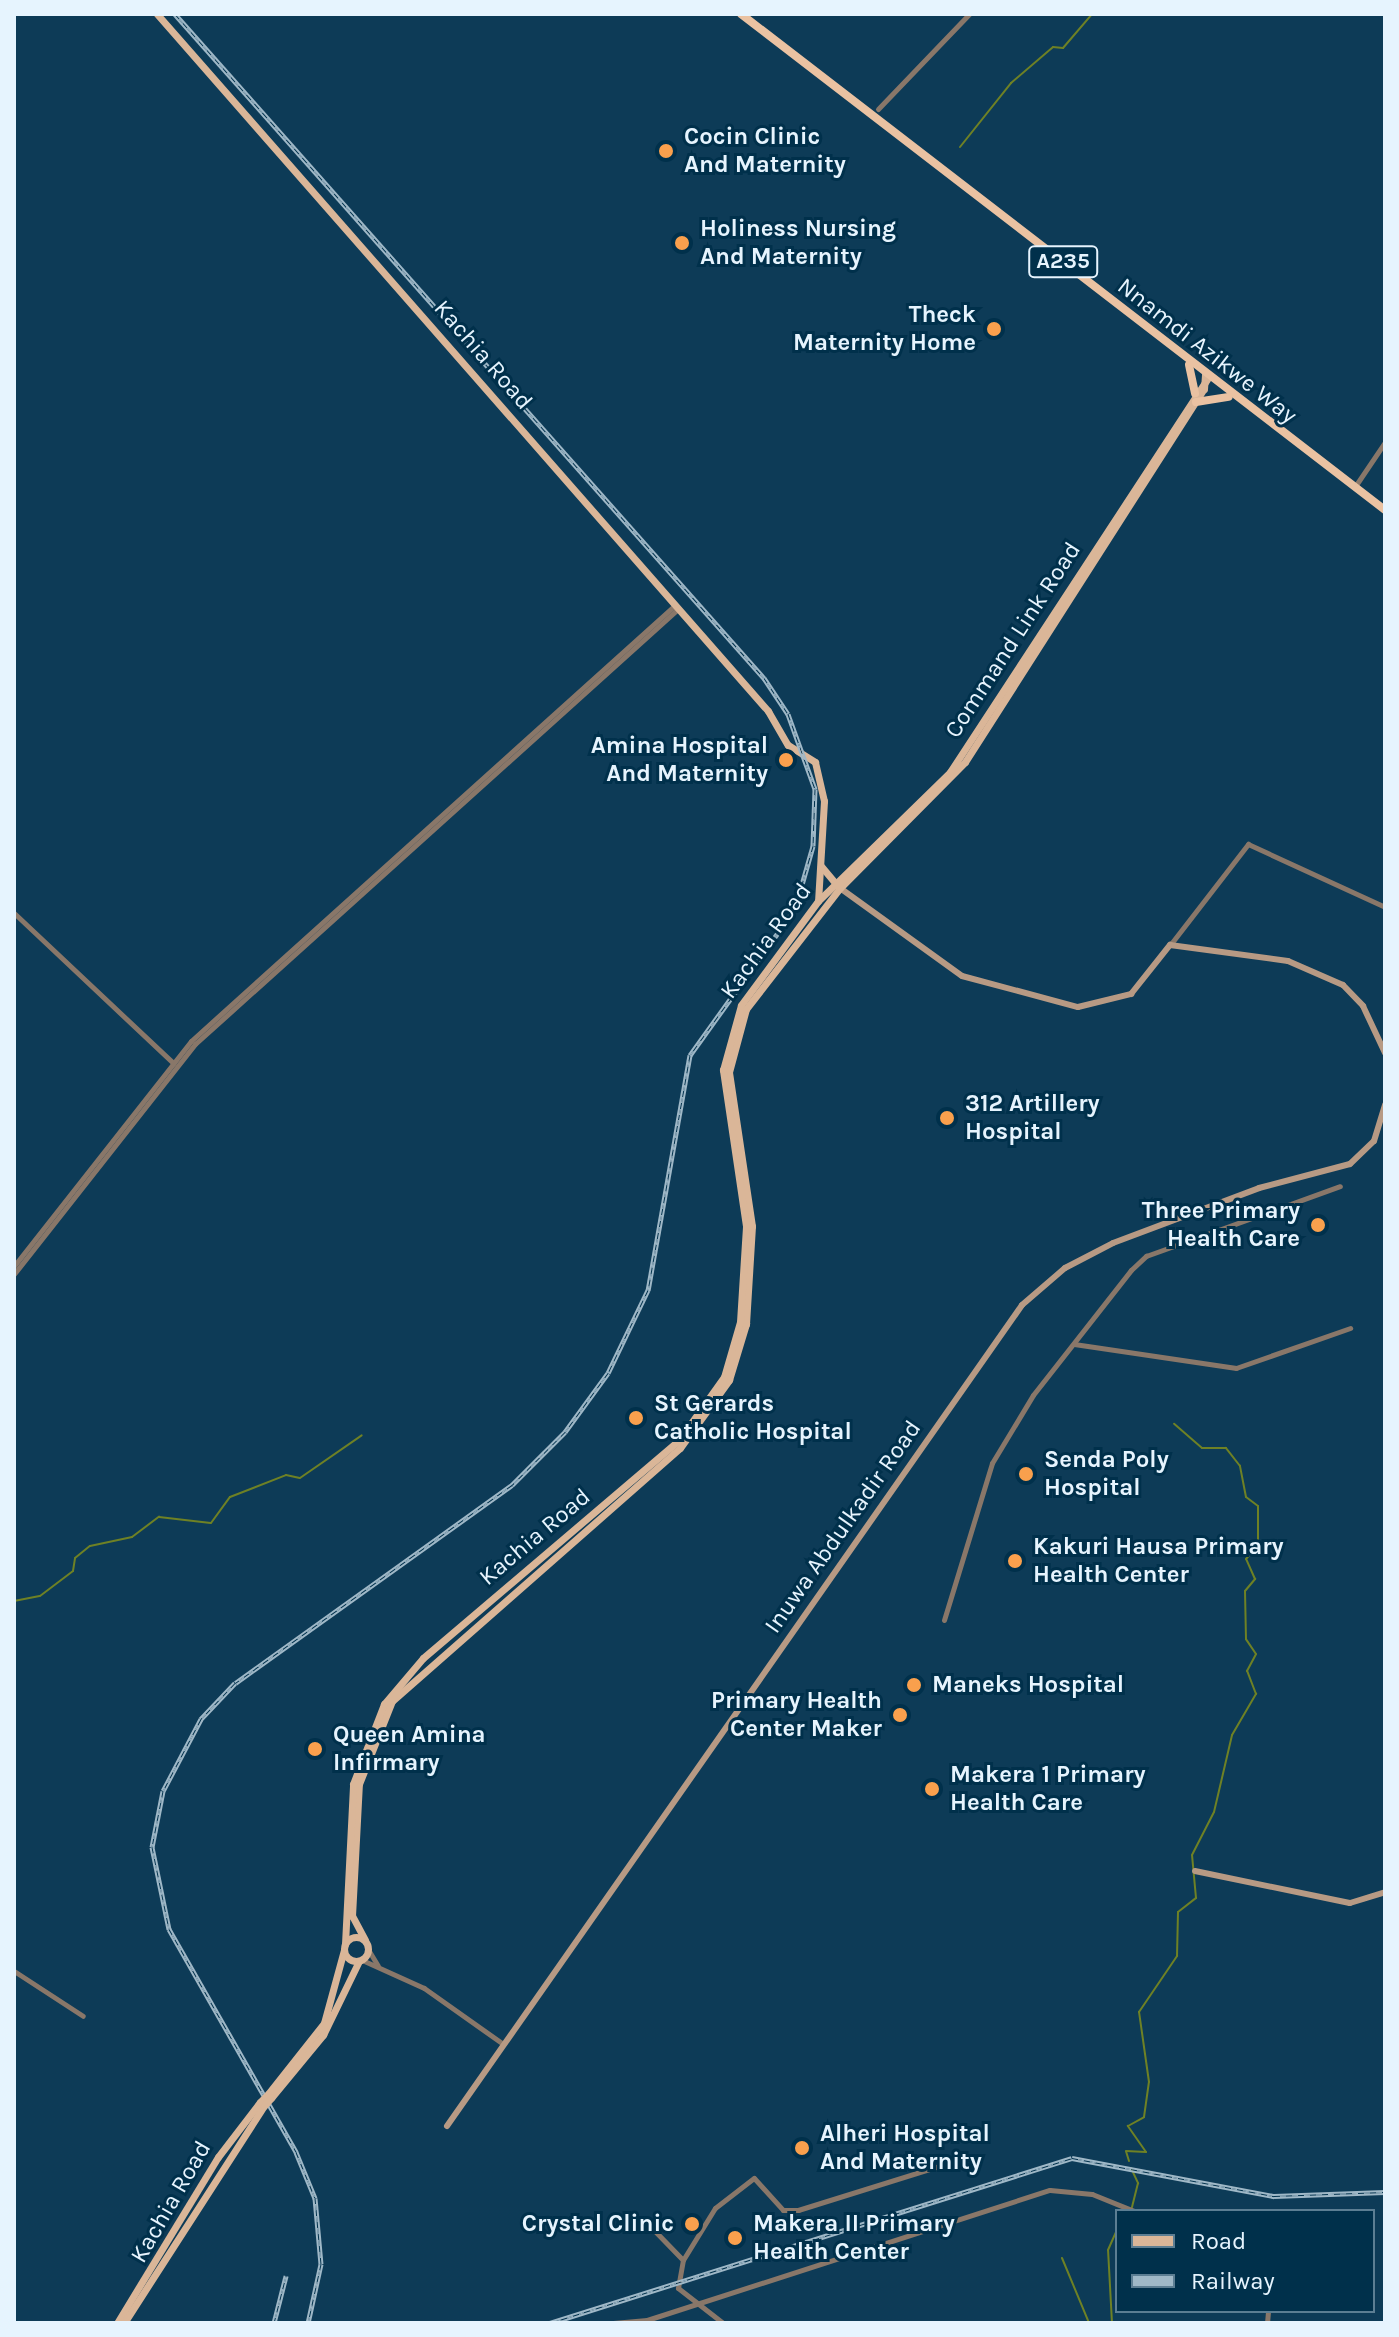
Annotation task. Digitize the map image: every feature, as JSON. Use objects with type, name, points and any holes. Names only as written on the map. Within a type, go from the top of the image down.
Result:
[{"type":"highway","name":"Nnamdi Azikwe Way","points":[[741,14],[1208,379],[1385,507]]},
{"type":"highway","name":"Nnamdi Azikwe Way","points":[[750,14],[878,109],[1219,381],[1385,507]]},
{"type":"highway","points":[[1184,359],[1195,397],[1217,394],[1236,400]]},
{"type":"main road","name":"Kachia Road","points":[[157,14],[678,606],[768,711],[788,745],[821,771],[821,866],[838,885]]},
{"type":"main road","points":[[1198,364],[1208,379],[1219,381]]},
{"type":"main road","name":"Command Link Road","points":[[838,885],[950,772],[1208,379]]},
{"type":"main road","points":[[818,901],[821,866]]},
{"type":"main road","name":"Kachia Road","points":[[270,2096],[330,2012],[344,1947],[353,1784],[384,1704],[423,1658],[679,1440],[724,1377],[740,1322],[746,1226],[724,1090],[725,1048],[747,996],[818,901],[838,885]]},
{"type":"main road","name":"Kachia Road","points":[[369,1951],[352,1916],[359,1784],[392,1701],[680,1448],[729,1380],[746,1324],[752,1226],[731,1049],[751,1000],[838,885]]},
{"type":"main road","points":[[838,885],[962,976],[1078,1007],[1131,994],[1170,945],[1317,971],[1363,1006],[1385,1053]]},
{"type":"main road","name":"Inuwa Abdulkadir Road","points":[[447,2126],[1022,1305],[1065,1268],[1113,1243],[1259,1188],[1350,1164],[1374,1141],[1385,1105]]},
{"type":"main road","points":[[1195,1871],[1350,1903],[1385,1892]]},
{"type":"main road","points":[[344,1947],[365,1940]]},
{"type":"main road","points":[[344,1947],[361,1961]]},
{"type":"main road","points":[[262,2104],[323,2035],[369,1951]]},
{"type":"main road","name":"Kachia Road","points":[[117,2323],[262,2104]]},
{"type":"main road","name":"Kachia Road","points":[[124,2323],[262,2104]]},
{"type":"street","points":[[878,109],[969,14]]},
{"type":"street","points":[[1356,485],[1385,442]]},
{"type":"street","points":[[14,1274],[175,1065],[312,933],[678,606]]},
{"type":"street","points":[[1170,945],[1248,844],[1385,907]]},
{"type":"street","points":[[14,913],[175,1065]]},
{"type":"street","points":[[944,1620],[992,1463],[1074,1344],[1146,1256],[1340,1186]]},
{"type":"street","points":[[14,1266],[67,1204]]},
{"type":"street","points":[[1074,1344],[1236,1368],[1350,1328]]},
{"type":"street","points":[[369,1951],[386,1970]]},
{"type":"street","points":[[361,1961],[386,1970],[503,2044]]},
{"type":"street","points":[[14,1971],[83,2016]]},
{"type":"street","points":[[723,2323],[678,2288],[683,2260],[715,2208],[754,2178],[783,2210],[798,2210],[971,2156]]},
{"type":"street","points":[[613,2323],[697,2303],[1030,2195],[1068,2189],[1130,2209]]},
{"type":"street","points":[[650,2226],[683,2260]]},
{"type":"waterway","points":[[960,147],[1011,83],[1053,47],[1063,48],[1092,14]]},
{"type":"waterway","points":[[1129,2161],[1126,2151],[1146,2152],[1128,2126],[1144,2117],[1149,2082],[1139,2012],[1177,1956],[1178,1912],[1196,1898],[1192,1855],[1214,1812],[1232,1735],[1256,1694],[1247,1671],[1256,1654],[1246,1639],[1245,1591],[1255,1579],[1246,1559],[1258,1545],[1258,1506],[1246,1497],[1240,1466],[1226,1448],[1202,1448],[1174,1424]]},
{"type":"waterway","points":[[14,1601],[40,1596],[73,1571],[75,1558],[90,1546],[132,1537],[159,1517],[211,1523],[230,1497],[286,1475],[300,1478],[362,1435]]},
{"type":"waterway","points":[[1131,2168],[1138,2183],[1132,2207]]},
{"type":"waterway","points":[[1112,2323],[1108,2250],[1115,2234]]},
{"type":"waterway","points":[[1062,2258],[1089,2323]]},
{"type":"railway","points":[[175,14],[764,678],[788,714],[815,789],[813,846],[795,909],[690,1055],[648,1290],[608,1373],[565,1432],[512,1485],[235,1683],[201,1719],[163,1791],[152,1847],[169,1929],[296,2152],[315,2198],[321,2264],[308,2323]]},
{"type":"railway","points":[[550,2323],[1072,2158],[1274,2196],[1385,2192]]},
{"type":"railway","points":[[274,2323],[286,2276]]},
{"type":"place","name":"Cocin Clinic And Maternity","points":[[666,151]]},
{"type":"place","name":"Holiness Nursing And Maternity","points":[[682,243]]},
{"type":"place","name":"Theck Maternity Home","points":[[994,329]]},
{"type":"place","name":"Amina Hospital And Maternity","points":[[786,760]]},
{"type":"place","name":"312 Artillery Hospital","points":[[947,1118]]},
{"type":"place","name":"Three Primary Health Care","points":[[1318,1225]]},
{"type":"place","name":"St Gerards Catholic Hospital","points":[[636,1418]]},
{"type":"place","name":"Senda Poly Hospital","points":[[1026,1474]]},
{"type":"place","name":"Kakuri Hausa Primary Health Center","points":[[1015,1561]]},
{"type":"place","name":"Maneks Hospital","points":[[914,1685]]},
{"type":"place","name":"Primary Health Center Maker","points":[[900,1715]]},
{"type":"place","name":"Queen Amina Infirmary","points":[[315,1749]]},
{"type":"place","name":"Makera 1 Primary Health Care","points":[[932,1789]]},
{"type":"place","name":"Alheri Hospital And Maternity","points":[[802,2148]]},
{"type":"place","name":"Crystal Clinic","points":[[692,2224]]},
{"type":"place","name":"Makera II Primary Health Center","points":[[735,2238]]}]
